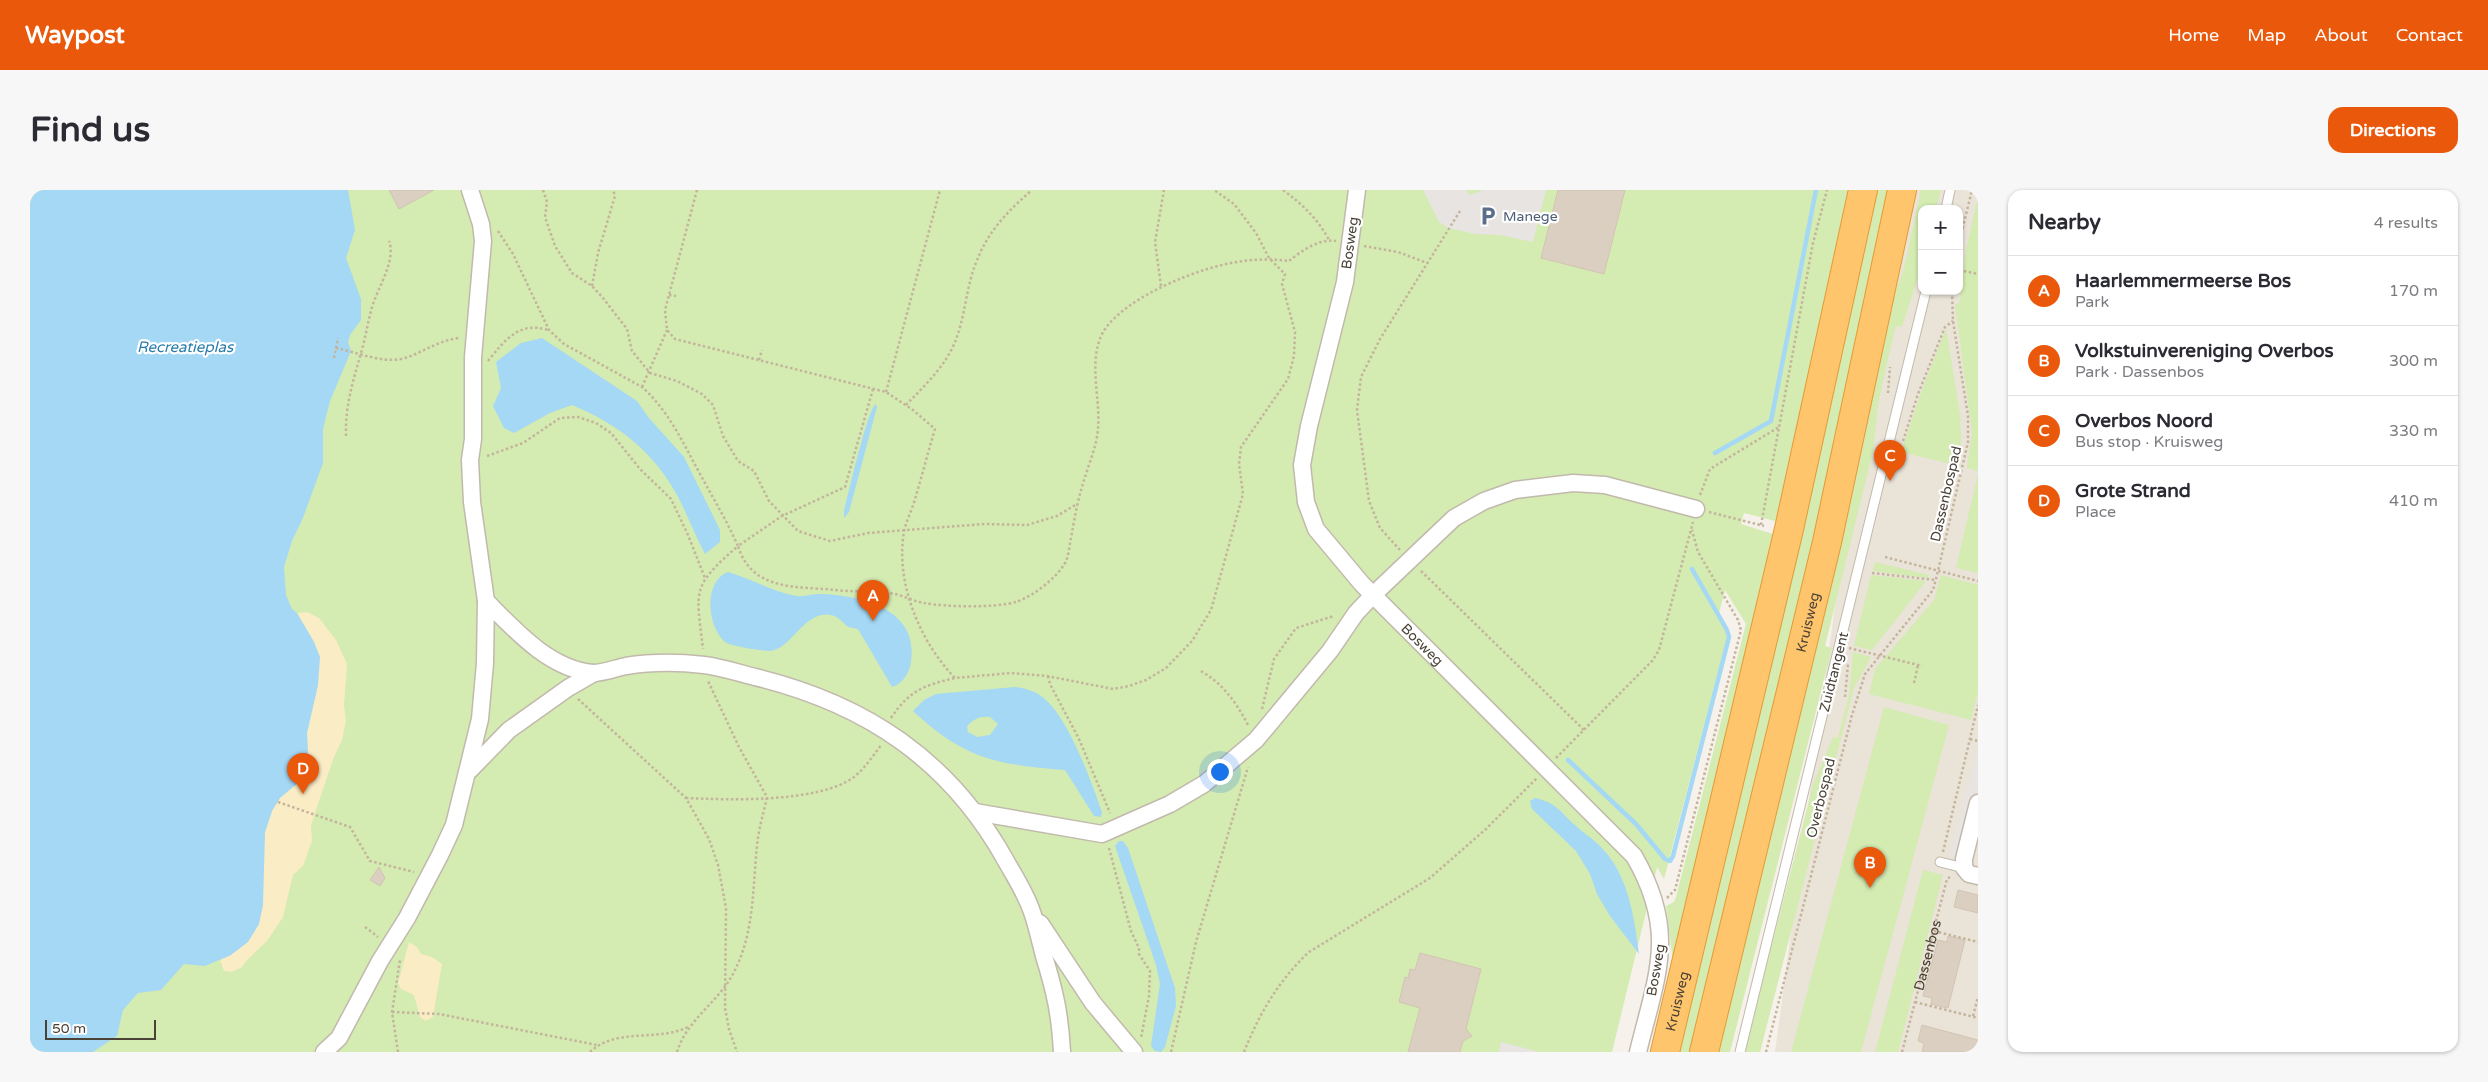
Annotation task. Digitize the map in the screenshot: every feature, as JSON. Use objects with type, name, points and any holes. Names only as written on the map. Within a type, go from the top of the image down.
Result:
[{"type":"highway","name":"Kruisweg","points":[[1665,1052],[1789,529],[1863,190]]},
{"type":"highway","name":"Kruisweg","points":[[1704,1052],[1827,542],[1902,190]]},
{"type":"street","name":"Bosweg","points":[[1356,190],[1345,282],[1309,426],[1302,465],[1306,502],[1316,529],[1336,555],[1373,596],[1547,767],[1634,856],[1646,877],[1655,903],[1661,930],[1662,948],[1638,1052]]},
{"type":"street","points":[[324,1052],[338,1038],[380,961],[430,877],[454,825],[469,771],[480,719],[485,663],[486,601],[472,502],[470,460],[474,337],[483,242],[472,198]]},
{"type":"street","points":[[975,812],[1109,831],[1170,804],[1204,784],[1256,740],[1330,651],[1356,613],[1454,518],[1484,502],[1515,490],[1573,483],[1604,485],[1696,509]]},
{"type":"street","points":[[486,601],[527,641],[548,656],[567,665],[594,673]]},
{"type":"street","points":[[469,771],[509,730],[568,688],[594,673],[626,666],[663,663],[705,665],[793,687],[887,731],[935,767],[975,812],[992,835],[1032,911],[1093,1003],[1138,1047]]},
{"type":"street","points":[[1971,872],[1964,859],[1978,803]]},
{"type":"street","points":[[1032,911],[1056,992],[1062,1052]]},
{"type":"lane","points":[[1947,205],[1950,190]]},
{"type":"lane","name":"Zuidtangent","points":[[1740,1052],[1925,295]]},
{"type":"lane","points":[[1940,862],[1971,872]]},
{"type":"path","points":[[543,190],[547,202],[545,218],[555,246],[572,273],[592,286],[627,329],[632,351],[650,373],[702,394],[713,405],[723,436],[738,461],[754,471],[769,501],[798,531],[830,541],[868,533],[904,532],[984,524],[1027,525],[1057,516],[1076,504]]},
{"type":"path","points":[[592,286],[598,253],[615,196],[613,190]]},
{"type":"path","points":[[642,387],[650,373],[667,330],[664,310],[697,190]]},
{"type":"path","points":[[886,392],[940,190]]},
{"type":"path","points":[[906,405],[940,369],[955,343],[977,259],[986,242],[997,225],[1032,190]]},
{"type":"path","points":[[1161,286],[1155,242],[1164,190]]},
{"type":"path","points":[[686,798],[767,797],[808,794],[834,787],[852,778],[864,768],[914,691],[928,684],[955,678],[1011,673],[1048,676],[1113,689],[1146,680],[1166,668],[1204,624],[1211,610],[1244,494],[1238,464],[1241,447],[1288,379],[1294,356],[1295,332],[1282,284],[1285,274],[1269,258],[1256,233],[1234,204],[1214,190]]},
{"type":"path","points":[[1283,190],[1319,220],[1329,240]]},
{"type":"path","points":[[1779,427],[1710,469],[1702,484],[1696,509],[1763,526],[1813,243],[1827,190]]},
{"type":"path","points":[[1963,227],[1972,190]]},
{"type":"path","points":[[472,198],[493,224],[513,254],[549,330],[564,344],[642,387],[653,397],[684,441],[738,546],[741,556],[751,569],[774,584],[793,588],[891,593],[925,603],[1001,606],[1019,601],[1045,585],[1064,564],[1075,526],[1076,504],[1098,429],[1096,382],[1098,348],[1107,326],[1132,305],[1161,286],[1228,262],[1269,258],[1288,261],[1304,250],[1329,240],[1398,252],[1427,263]]},
{"type":"path","points":[[1460,211],[1380,339],[1361,377],[1357,410],[1369,501],[1380,528],[1409,560],[1585,731]]},
{"type":"path","points":[[346,436],[345,415],[350,390],[373,304],[392,248],[389,241]]},
{"type":"path","points":[[1963,271],[1978,274]]},
{"type":"path","points":[[669,295],[676,296]]},
{"type":"path","name":"Dassenbospad","points":[[1938,571],[1968,442],[1968,416],[1952,321],[1952,295]]},
{"type":"path","points":[[1902,445],[1918,394],[1945,327],[1952,321]]},
{"type":"path","points":[[474,377],[504,342],[522,328],[537,326],[549,330]]},
{"type":"path","points":[[667,330],[675,339],[886,392],[906,405],[934,429],[904,532],[903,562],[910,599],[919,626],[939,662],[955,678]]},
{"type":"path","points":[[336,348],[361,354],[400,359],[448,340],[474,337]]},
{"type":"path","points":[[334,358],[338,338]]},
{"type":"path","points":[[759,360],[762,350]]},
{"type":"path","points":[[677,1052],[689,1026],[725,986],[734,973],[752,923],[758,837],[767,797],[708,685],[698,597],[705,578],[738,546],[782,516],[845,487],[873,389]]},
{"type":"path","points":[[470,460],[500,453],[523,443],[560,418],[578,417],[596,423],[611,433],[640,469],[671,499],[705,578]]},
{"type":"path","points":[[1244,1052],[1261,1012],[1281,982],[1296,964],[1310,952],[1430,878],[1486,829],[1585,731],[1653,660],[1659,650],[1691,528],[1698,552],[1738,620],[1741,630],[1675,890],[1666,899],[1655,903]]},
{"type":"path","points":[[1885,557],[1978,581]]},
{"type":"path","name":"Overbospad","points":[[1766,1052],[1852,715],[1865,674],[1933,590],[1938,571]]},
{"type":"path","points":[[1872,573],[1936,580]]},
{"type":"path","points":[[1172,1052],[1196,942],[1256,740],[1274,658],[1296,628],[1326,618],[1356,613]]},
{"type":"path","points":[[1845,697],[1851,645]]},
{"type":"path","points":[[1856,650],[1922,666]]},
{"type":"path","points":[[1914,683],[1918,665]]},
{"type":"path","points":[[1201,671],[1214,679],[1236,702],[1256,740]]},
{"type":"path","points":[[1048,676],[1050,684],[1080,739],[1105,796],[1111,852],[1131,930],[1139,948],[1139,954],[1150,971],[1149,996],[1138,1047]]},
{"type":"path","points":[[568,688],[686,798],[709,839],[718,865],[726,908],[726,1015],[737,1052]]},
{"type":"path","points":[[1940,862],[1978,705]]},
{"type":"path","points":[[1970,739],[1978,741]]},
{"type":"path","points":[[278,802],[350,827],[370,860],[430,877]]},
{"type":"path","name":"Dassenbos","points":[[1902,1052],[1947,879],[1971,872]]},
{"type":"path","points":[[1934,931],[1978,942]]},
{"type":"path","points":[[398,1052],[392,1012],[401,953]]},
{"type":"path","points":[[1973,1016],[1978,997]]},
{"type":"path","points":[[1916,1002],[1978,1018]]},
{"type":"path","points":[[392,1012],[439,1014],[597,1046]]},
{"type":"path","points":[[590,1052],[597,1046],[631,1035],[675,1034],[689,1026]]},
{"type":"shaded area","name":"Manege","points":[[1423,190],[1466,190],[1470,195],[1483,190],[1546,190],[1533,242],[1500,235],[1475,234],[1448,228],[1439,222]]},
{"type":"shaded area","points":[[1891,190],[1978,190],[1978,1052],[1775,1052]]},
{"type":"shaded area","points":[[1978,749],[1978,785],[1959,859],[1949,857]]},
{"type":"shaded area","points":[[1501,1042],[1540,1052],[1499,1052]]},
{"type":"green space","points":[[30,190],[1854,190],[1779,522],[1744,513],[1741,524],[1776,535],[1673,962],[1666,906],[1674,902],[1676,897],[1746,624],[1725,590],[1719,613],[1728,634],[1664,879],[1657,867],[1612,1052],[30,1052]]},
{"type":"green space","points":[[1873,190],[1891,190],[1834,460],[1691,1052],[1679,1052]]},
{"type":"green space","points":[[1921,190],[1941,190],[1937,205],[1918,205],[1918,277],[1902,327],[1896,326],[1894,333],[1879,399],[1873,451],[1825,646],[1832,648],[1730,1052],[1716,1052],[1883,328],[1904,268]]},
{"type":"green space","points":[[1978,197],[1978,471],[1967,468],[1972,432],[1955,304],[1959,304],[1960,295],[1963,295],[1966,250]]},
{"type":"green space","points":[[1946,329],[1960,414],[1961,443],[1955,465],[1901,452],[1922,390]]},
{"type":"green space","points":[[1978,474],[1978,573],[1956,568]]},
{"type":"green space","points":[[1875,562],[1929,575],[1927,578],[1873,571]]},
{"type":"green space","points":[[1871,575],[1926,581],[1872,650],[1854,646]]},
{"type":"green space","points":[[1941,575],[1978,585],[1978,692],[1971,720],[1869,694],[1875,669],[1934,600]]},
{"type":"green space","points":[[1853,652],[1871,657],[1854,688],[1760,1052],[1744,1052],[1813,785],[1833,737],[1838,738],[1849,695]]},
{"type":"green space","points":[[1884,707],[1949,725],[1861,1052],[1791,1052]]},
{"type":"green space","points":[[1923,870],[1943,875],[1898,1052],[1875,1052]]},
{"type":"sand","points":[[307,612],[319,618],[336,640],[347,664],[344,705],[346,721],[342,740],[334,757],[311,825],[312,841],[303,866],[293,875],[283,917],[267,941],[241,968],[231,972],[224,971],[220,960],[231,955],[264,847],[265,832],[272,811],[280,798],[299,782],[308,754],[307,733],[318,685],[314,642],[297,613]]},
{"type":"sand","points":[[409,942],[417,947],[421,954],[432,957],[442,964],[433,1017],[426,1021],[420,1017],[414,995],[401,989],[398,983]]},
{"type":"water","name":"Recreatieplas","points":[[30,190],[348,190],[355,230],[346,258],[361,299],[361,320],[350,335],[348,342],[351,351],[330,401],[323,429],[323,463],[303,518],[292,541],[284,567],[286,595],[292,609],[297,613],[314,642],[320,657],[318,685],[307,733],[308,754],[299,782],[280,798],[272,811],[265,832],[263,905],[259,924],[248,942],[231,955],[205,966],[184,964],[161,990],[138,993],[123,1010],[117,1036],[93,1052],[38,1052],[30,1044]]},
{"type":"water","points":[[542,338],[637,401],[649,418],[684,457],[720,530],[720,542],[705,554],[677,495],[657,465],[619,430],[589,413],[572,405],[550,413],[514,433],[504,428],[493,406],[501,388],[496,362],[521,343]]},
{"type":"water","points":[[876,404],[877,407],[849,512],[844,518],[844,511],[863,435],[872,409]]},
{"type":"water","points":[[728,572],[788,594],[852,597],[883,608],[896,617],[906,628],[911,643],[911,661],[903,680],[892,687],[858,629],[848,627],[838,618],[831,615],[813,618],[778,649],[770,651],[728,644],[719,635],[714,626],[710,605],[714,585],[720,577]]},
{"type":"water","points":[[1015,687],[1029,690],[1041,696],[1051,705],[1060,718],[1078,750],[1102,812],[1101,817],[1094,816],[1065,770],[1001,762],[983,757],[949,740],[931,727],[913,711],[924,700],[936,694]],"holes":[[[983,717],[990,717],[998,724],[990,735],[977,737],[968,732],[967,727],[974,720]]]},
{"type":"water","points":[[1535,798],[1548,802],[1557,808],[1596,842],[1617,868],[1632,910],[1639,954],[1610,916],[1597,894],[1590,874],[1576,851],[1532,809],[1530,801]]},
{"type":"water","points":[[1119,841],[1123,841],[1128,848],[1175,988],[1176,1006],[1165,1047],[1161,1052],[1155,1051],[1151,1046],[1160,984],[1156,965],[1115,846]]},
{"type":"building","points":[[389,190],[434,190],[399,209]]},
{"type":"building","points":[[1558,190],[1625,190],[1604,274],[1541,258]]},
{"type":"building","points":[[379,867],[385,878],[380,886],[370,880]]},
{"type":"building","points":[[1958,890],[1978,895],[1978,913],[1954,907]]},
{"type":"building","points":[[1948,936],[1965,940],[1948,1008],[1931,1004],[1932,998],[1923,996],[1938,940],[1947,942]]},
{"type":"building","points":[[1420,953],[1481,969],[1466,1029],[1472,1036],[1463,1041],[1460,1052],[1408,1052],[1420,1008],[1399,1002],[1405,977],[1408,978],[1410,969],[1415,970]]},
{"type":"building","points":[[1922,1025],[1978,1040],[1978,1052],[1922,1052],[1924,1043],[1918,1041]]},
{"type":"waterway","points":[[1715,453],[1771,421],[1816,190]]},
{"type":"waterway","points":[[1568,760],[1636,824],[1665,859],[1670,861],[1673,856],[1729,637],[1727,630],[1692,569]]},
{"type":"place","name":"Manege","points":[[1488,216]]},
{"type":"place","name":"Overbos Noord","points":[[1890,481]]},
{"type":"place","name":"Haarlemmermeerse Bos","points":[[873,621]]},
{"type":"place","name":"Grote Strand","points":[[303,794]]},
{"type":"place","name":"Volkstuinvereniging Overbos","points":[[1870,888]]}]
